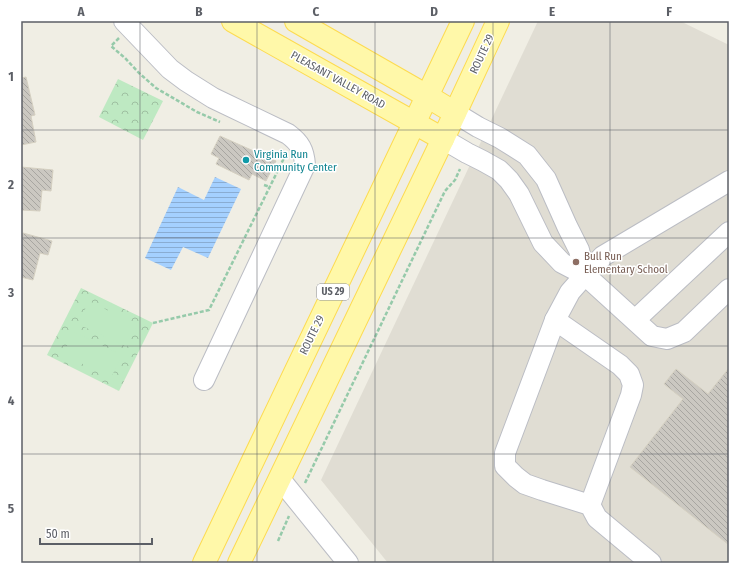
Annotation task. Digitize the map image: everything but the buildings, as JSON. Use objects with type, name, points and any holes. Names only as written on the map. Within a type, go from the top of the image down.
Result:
[{"type":"main road","name":"PLEASANT VALLEY ROAD","points":[[233,21],[443,139]]},
{"type":"main road","points":[[296,21],[455,113]]},
{"type":"main road","name":"ROUTE 29","points":[[204,563],[463,21]]},
{"type":"main road","name":"ROUTE 29","points":[[239,563],[443,139],[498,21]]},
{"type":"lane","points":[[121,28],[186,81],[213,98],[288,134],[296,140],[302,148],[305,157],[305,165],[204,380]]},
{"type":"lane","points":[[455,113],[527,155],[546,179],[579,250],[585,275]]},
{"type":"lane","points":[[443,139],[499,170],[509,180],[519,194],[543,243],[562,263],[585,275],[652,336],[667,339],[684,332],[729,289]]},
{"type":"lane","points":[[651,563],[597,518],[590,504],[525,484],[505,466],[505,453],[556,320],[570,292],[603,256],[729,181]]},
{"type":"lane","points":[[635,320],[729,232]]},
{"type":"lane","points":[[556,320],[620,365],[629,374],[633,385],[632,395],[590,504]]},
{"type":"lane","points":[[280,480],[348,563]]},
{"type":"path","points":[[121,28],[118,39],[111,46],[139,73],[156,88],[197,112],[226,125]]},
{"type":"path","points":[[153,323],[210,310],[287,152]]},
{"type":"path","points":[[264,185],[270,187]]},
{"type":"shaded area","name":"Bull Run Elementary School","points":[[538,21],[680,21],[729,45],[729,563],[388,563],[321,480]]},
{"type":"green space","points":[[118,79],[163,101],[143,140],[99,117]]},
{"type":"green space","points":[[81,288],[153,323],[119,391],[47,355]]},
{"type":"green space","points":[[89,301],[137,325],[127,347],[78,324]]},
{"type":"green space","points":[[74,332],[122,355],[111,378],[63,354]]},
{"type":"water","points":[[215,177],[241,189],[208,258],[183,247],[171,270],[145,258],[178,187],[204,200]]},
{"type":"place","name":"Virginia Run Community Center","points":[[246,160]]},
{"type":"place","name":"Bull Run Elementary School","points":[[576,262]]}]
